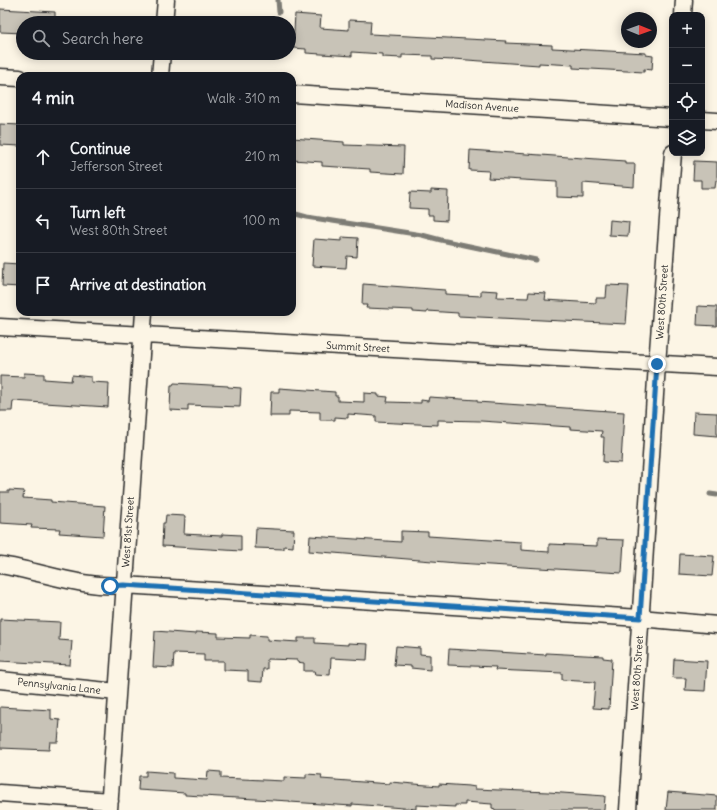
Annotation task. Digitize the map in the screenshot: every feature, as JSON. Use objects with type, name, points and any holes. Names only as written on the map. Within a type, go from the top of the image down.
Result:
[{"type":"street","points":[[165,16],[166,0]]},
{"type":"street","points":[[683,12],[684,0]]},
{"type":"street","points":[[160,72],[161,60]]},
{"type":"street","points":[[0,77],[16,78]]},
{"type":"street","name":"Madison Avenue","points":[[296,94],[669,118]]},
{"type":"street","points":[[705,120],[717,121]]},
{"type":"street","name":"West 80th Street","points":[[628,810],[657,364],[673,156]]},
{"type":"street","name":"West 81st Street","points":[[0,793],[110,805],[144,316]]},
{"type":"street","name":"Summit Street","points":[[0,327],[717,367]]},
{"type":"street","points":[[0,565],[110,586],[124,585],[640,618],[717,625]]},
{"type":"street","name":"Pennsylvania Lane","points":[[0,680],[117,692]]},
{"type":"building","points":[[0,9],[55,12],[55,16],[16,16],[16,33],[0,32]]},
{"type":"building","points":[[295,14],[321,16],[320,28],[349,30],[349,20],[371,21],[370,34],[506,41],[505,43],[552,45],[552,48],[646,53],[646,55],[653,56],[652,70],[644,69],[644,72],[573,68],[573,65],[539,63],[539,65],[432,59],[432,56],[402,55],[402,58],[382,57],[382,54],[352,52],[352,56],[306,53],[306,49],[296,48]]},
{"type":"building","points":[[0,124],[16,125],[16,146],[0,145]]},
{"type":"building","points":[[296,138],[344,142],[344,145],[404,147],[403,174],[370,172],[370,169],[322,166],[322,162],[296,160]]},
{"type":"building","points":[[470,150],[625,161],[625,164],[635,164],[634,187],[583,183],[583,198],[557,197],[557,182],[488,178],[489,171],[469,170]]},
{"type":"building","points":[[694,161],[717,162],[717,180],[715,188],[701,188],[701,180],[693,180]]},
{"type":"building","points":[[431,190],[448,191],[447,221],[433,220],[433,215],[428,215],[428,209],[409,208],[410,192],[431,193]]},
{"type":"building","points":[[610,220],[629,222],[628,236],[609,235]]},
{"type":"building","points":[[342,237],[358,238],[357,257],[347,256],[346,268],[312,266],[314,239],[342,241]]},
{"type":"building","points":[[3,263],[16,264],[16,287],[2,286]]},
{"type":"building","points":[[363,284],[445,290],[445,294],[481,296],[481,290],[498,291],[497,297],[528,298],[529,292],[546,293],[545,300],[596,303],[596,298],[606,298],[607,285],[629,286],[626,324],[458,316],[458,313],[427,311],[427,313],[413,312],[413,310],[366,308],[367,305],[362,305]]},
{"type":"building","points":[[698,306],[717,307],[717,326],[697,325]]},
{"type":"building","points":[[24,373],[44,374],[44,379],[71,381],[72,375],[91,377],[91,382],[109,383],[108,407],[13,401],[12,411],[0,411],[0,376],[24,377]]},
{"type":"building","points":[[174,383],[241,388],[240,407],[188,405],[188,411],[170,410],[171,385]]},
{"type":"building","points":[[279,388],[335,392],[335,396],[338,396],[338,401],[364,402],[364,393],[378,394],[378,396],[388,397],[387,402],[421,403],[421,400],[428,401],[429,397],[477,400],[477,402],[624,412],[621,463],[603,462],[604,437],[601,437],[602,431],[570,429],[570,427],[481,421],[438,420],[438,425],[376,422],[376,416],[348,414],[348,418],[335,417],[335,420],[320,420],[320,412],[289,411],[289,416],[270,416],[271,392],[279,392]]},
{"type":"building","points":[[694,412],[717,413],[717,436],[693,434]]},
{"type":"building","points":[[9,490],[24,491],[23,498],[51,500],[51,502],[105,506],[103,536],[59,533],[60,529],[31,528],[32,525],[0,523],[0,492],[9,492]]},
{"type":"building","points":[[166,515],[185,516],[184,534],[222,536],[222,534],[241,535],[241,551],[162,546],[163,523],[165,523]]},
{"type":"building","points":[[256,528],[294,530],[293,547],[284,546],[284,549],[255,548]]},
{"type":"building","points":[[401,531],[428,532],[428,536],[521,542],[521,550],[549,552],[549,544],[597,546],[597,539],[624,540],[622,573],[457,563],[309,551],[310,536],[401,542]]},
{"type":"building","points":[[680,554],[714,556],[712,576],[679,574]]},
{"type":"building","points":[[0,619],[60,622],[59,640],[72,641],[70,665],[0,661]]},
{"type":"building","points":[[155,631],[196,634],[196,632],[218,633],[218,637],[250,638],[250,635],[267,636],[267,640],[298,642],[298,638],[315,638],[315,643],[348,645],[348,643],[368,644],[367,660],[331,658],[330,675],[314,674],[315,671],[304,671],[304,663],[297,662],[297,660],[267,659],[267,669],[263,669],[262,682],[248,681],[248,671],[224,670],[224,661],[204,661],[204,654],[174,653],[173,668],[153,667]]},
{"type":"building","points":[[396,646],[420,648],[420,654],[430,655],[430,670],[411,668],[411,666],[394,665]]},
{"type":"building","points":[[449,649],[546,655],[546,653],[603,656],[603,658],[612,659],[609,709],[593,708],[595,682],[562,680],[562,673],[495,670],[496,667],[448,665]]},
{"type":"building","points":[[674,659],[707,661],[705,691],[685,690],[686,678],[673,678]]},
{"type":"building","points":[[0,707],[51,710],[51,719],[60,720],[58,742],[50,742],[49,750],[0,748]]},
{"type":"building","points":[[146,771],[173,773],[173,778],[207,780],[208,771],[221,772],[221,778],[284,781],[284,777],[306,778],[306,774],[322,775],[321,779],[390,784],[390,782],[439,786],[439,784],[469,786],[475,787],[475,789],[605,796],[604,810],[495,810],[492,808],[492,804],[465,802],[465,805],[455,805],[455,807],[416,805],[416,809],[352,804],[352,806],[185,795],[185,793],[138,790],[139,776],[146,776]]},
{"type":"building","points":[[668,792],[717,796],[717,810],[666,810]]},
{"type":"waterway","points":[[278,0],[279,12]]},
{"type":"waterway","points":[[296,214],[422,235],[536,260]]},
{"type":"waterway","points":[[710,494],[717,495]]},
{"type":"route","points":[[110,586],[124,585],[640,618],[657,364]]}]
